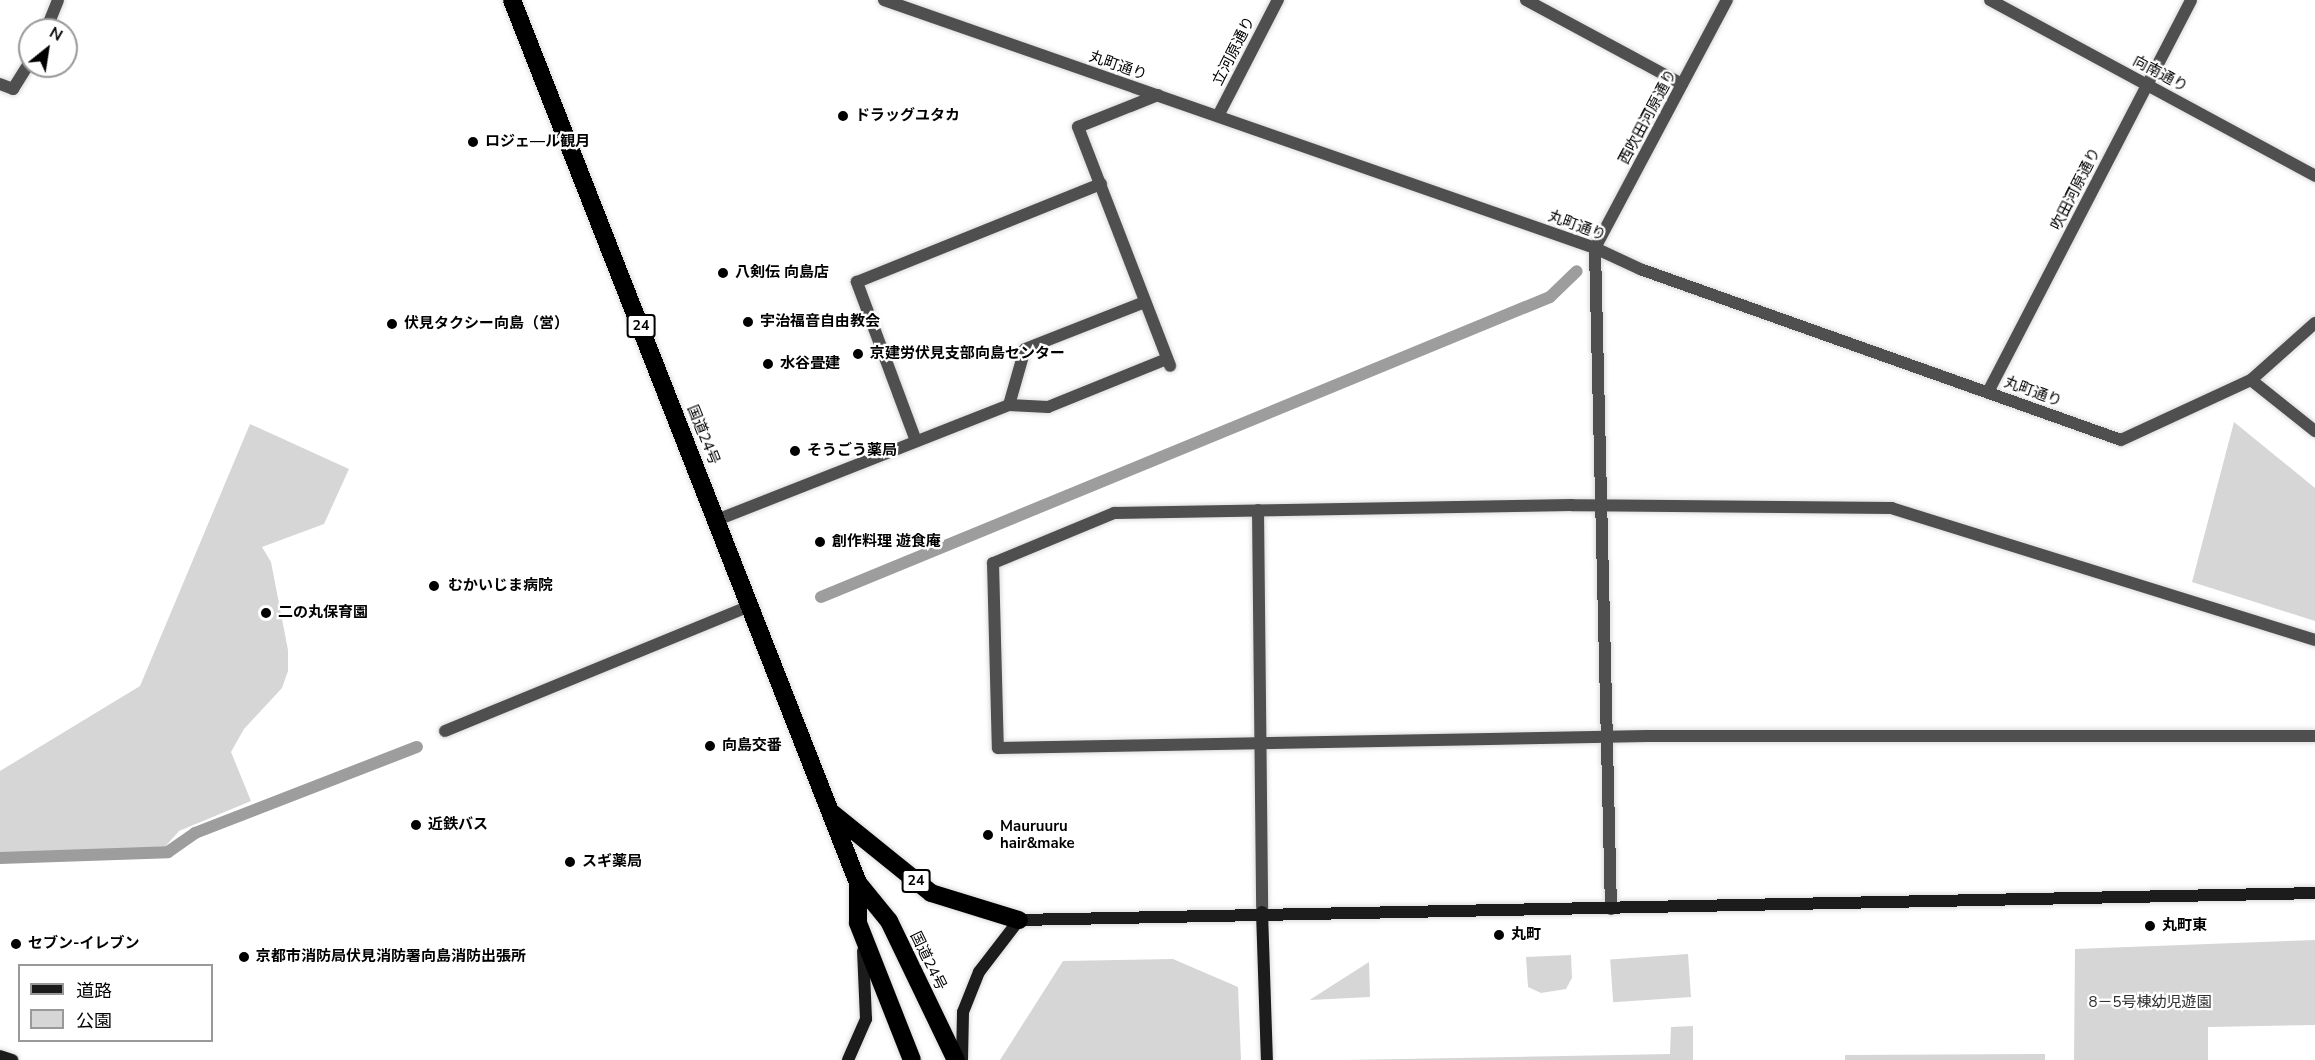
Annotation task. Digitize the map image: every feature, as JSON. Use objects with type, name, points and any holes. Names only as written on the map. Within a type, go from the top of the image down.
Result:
[{"type":"highway","name":"国道24号","points":[[512,0],[858,883],[889,921],[956,1060]]},
{"type":"highway","name":"24","points":[[831,812],[931,893],[1018,920]]},
{"type":"highway","name":"国道24号","points":[[858,883],[858,923],[912,1060]]},
{"type":"street","points":[[51,18],[58,0]]},
{"type":"street","name":"丸町通り","points":[[884,0],[1595,248],[1640,269],[2121,440],[2252,380],[2315,323]]},
{"type":"street","name":"立河原通り","points":[[1218,116],[1278,0]]},
{"type":"street","points":[[1526,0],[1682,84]]},
{"type":"street","name":"西吹田河原通り","points":[[1595,248],[1727,0]]},
{"type":"street","name":"向南通り","points":[[1990,0],[2315,176]]},
{"type":"street","name":"吹田河原通り","points":[[1988,392],[2191,0]]},
{"type":"street","points":[[0,84],[13,89],[20,78]]},
{"type":"street","points":[[717,520],[1009,405],[1048,407],[1168,363],[1078,127],[1158,95]]},
{"type":"street","points":[[916,441],[857,282],[1101,184]]},
{"type":"street","points":[[1595,248],[1611,909]]},
{"type":"street","points":[[1009,405],[1025,349],[1145,302]]},
{"type":"street","points":[[2252,380],[2315,431]]},
{"type":"street","points":[[2315,640],[1892,508],[1601,505],[1114,513],[993,563],[998,748],[1607,737],[2315,736]]},
{"type":"street","points":[[1258,510],[1259,744],[1267,1060]]},
{"type":"street","points":[[445,731],[750,606]]},
{"type":"street","points":[[962,1060],[963,1012],[978,972],[1018,920],[1262,912],[1611,909],[2315,894]]},
{"type":"street","points":[[848,1060],[866,1019],[867,972],[858,923]]},
{"type":"street","points":[[0,1056],[12,1060]]},
{"type":"green space","points":[[2234,422],[2315,488],[2315,621],[2192,582]]},
{"type":"green space","name":"二の丸保育園","points":[[250,424],[349,469],[324,524],[262,547],[271,562],[288,650],[288,671],[282,688],[244,729],[231,752],[251,801],[179,831],[164,848],[0,857],[0,771],[140,686]]},
{"type":"green space","name":"8－5号棟幼児遊園","points":[[2315,940],[2315,1025],[2208,1027],[2208,1060],[2074,1060],[2075,949]]},
{"type":"green space","points":[[1688,954],[1691,997],[1613,1002],[1610,959]]},
{"type":"green space","points":[[1571,955],[1572,978],[1566,989],[1541,993],[1528,987],[1526,957]]},
{"type":"green space","points":[[1173,959],[1238,987],[1241,1060],[1000,1060],[1063,961]]},
{"type":"green space","points":[[1369,962],[1370,997],[1310,1000],[1311,999]]},
{"type":"green space","points":[[1693,1026],[1693,1060],[1345,1060],[1670,1054],[1671,1027]]},
{"type":"green space","points":[[2045,1054],[2045,1060],[1845,1060],[1845,1055]]},
{"type":"waterway","points":[[821,597],[1550,297],[1577,271]]},
{"type":"waterway","points":[[0,858],[168,852],[195,833],[417,747]]},
{"type":"place","name":"ドラッグユタカ","points":[[843,116]]},
{"type":"place","name":"ロジェ―ル観月","points":[[473,142]]},
{"type":"place","name":"八剣伝 向島店","points":[[723,273]]},
{"type":"place","name":"宇治福音自由教会","points":[[748,322]]},
{"type":"place","name":"伏見タクシー向島（営）","points":[[392,324]]},
{"type":"place","name":"京建労伏見支部向島センター","points":[[858,354]]},
{"type":"place","name":"水谷畳建","points":[[768,364]]},
{"type":"place","name":"そうごう薬局","points":[[795,451]]},
{"type":"place","name":"創作料理 遊食庵","points":[[820,542]]},
{"type":"place","name":"むかいじま病院","points":[[434,586]]},
{"type":"place","name":"二の丸保育園","points":[[266,613]]},
{"type":"place","name":"向島交番","points":[[710,746]]},
{"type":"place","name":"近鉄バス","points":[[416,825]]},
{"type":"place","name":"Mauruuru hair&make","points":[[988,835]]},
{"type":"place","name":"スギ薬局","points":[[570,862]]},
{"type":"place","name":"丸町東","points":[[2150,926]]},
{"type":"place","name":"丸町","points":[[1499,935]]},
{"type":"place","name":"セブン-イレブン","points":[[16,944]]},
{"type":"place","name":"京都市消防局伏見消防署向島消防出張所","points":[[244,957]]}]
